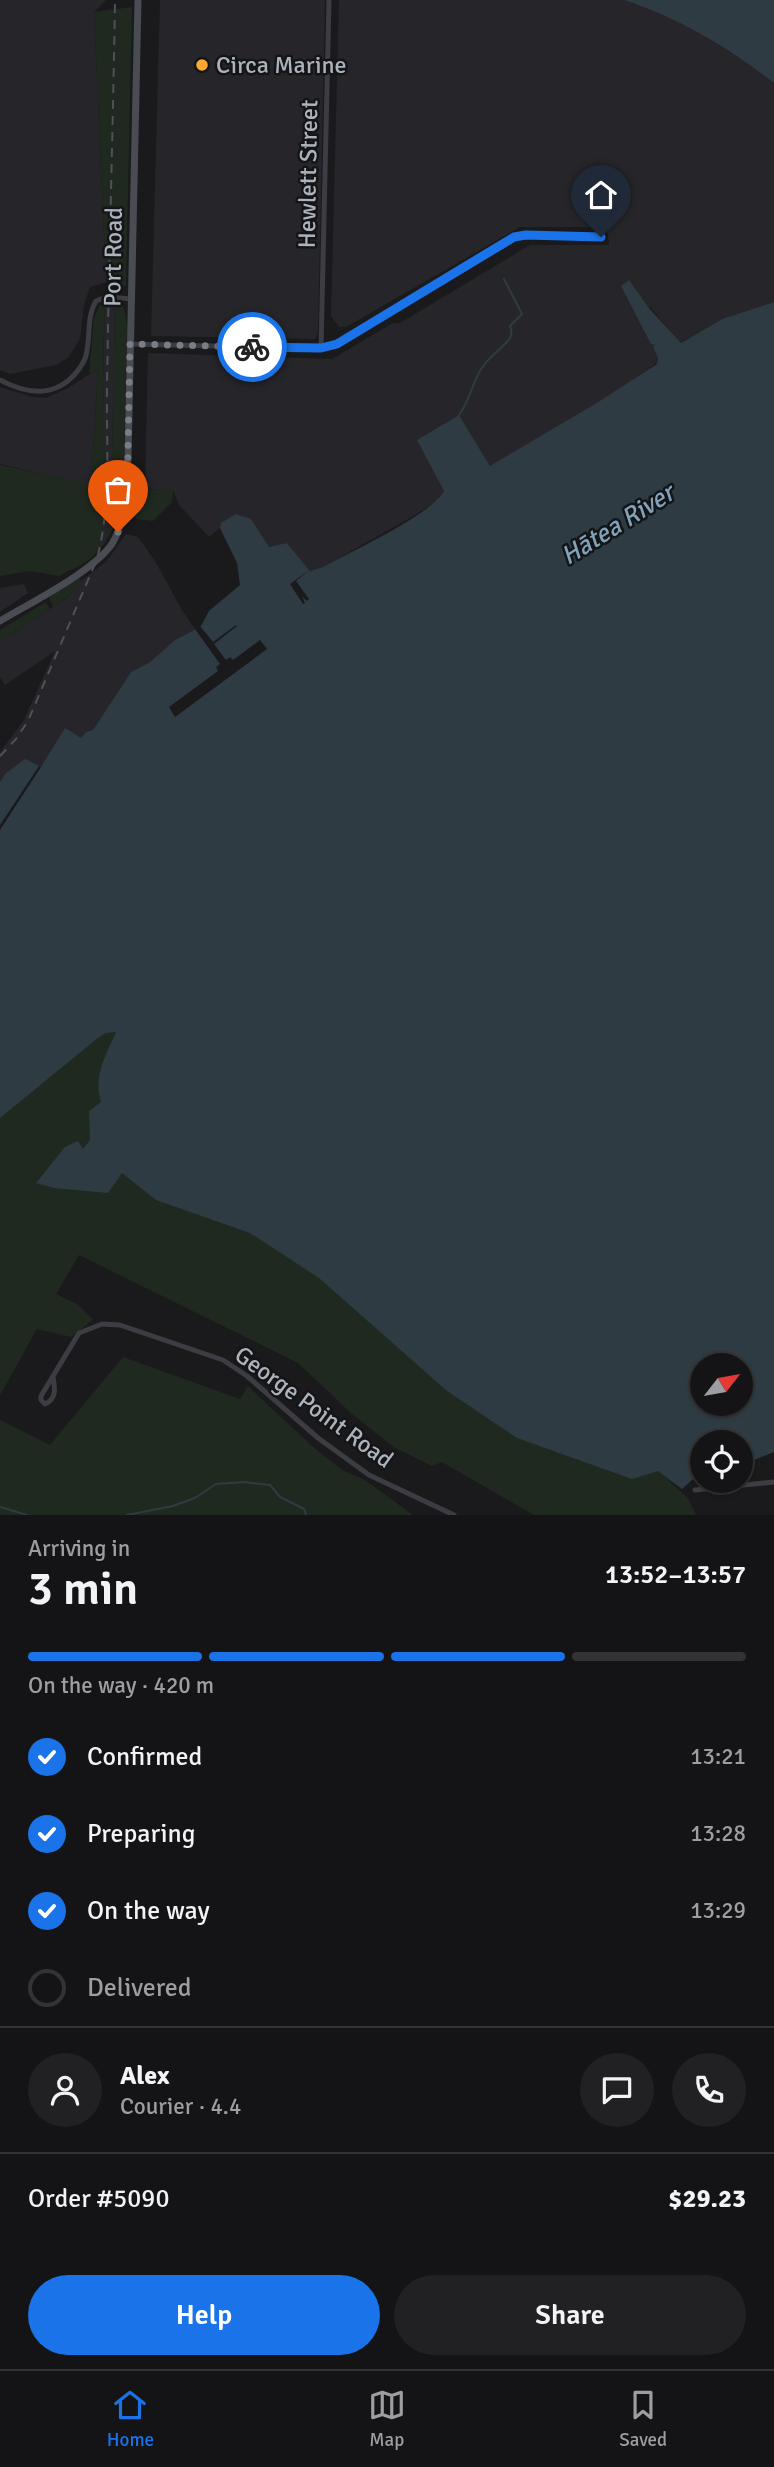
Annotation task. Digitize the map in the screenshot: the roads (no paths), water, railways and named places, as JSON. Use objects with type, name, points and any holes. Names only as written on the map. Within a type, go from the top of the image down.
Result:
[{"type":"main road","name":"Port Road","points":[[0,621],[90,565],[111,544],[118,532],[127,503],[138,0]]},
{"type":"street","name":"Hewlett Street","points":[[321,348],[330,0]]},
{"type":"street","points":[[130,344],[321,348],[344,340],[514,237],[601,237]]},
{"type":"street","points":[[0,380],[11,386],[44,393],[62,386],[74,376],[86,359],[90,338],[89,318],[94,303],[106,297],[132,299]]},
{"type":"street","name":"George Point Road","points":[[53,1377],[79,1333],[102,1324],[120,1325],[210,1354],[247,1376],[318,1438],[369,1475],[454,1515]]},
{"type":"street","points":[[753,1484],[774,1482]]},
{"type":"water","points":[[624,0],[774,0],[774,83],[703,35],[645,7]]},
{"type":"water","name":"Hātea River","points":[[629,280],[648,307],[681,343],[722,319],[774,302],[774,1452],[753,1461],[753,1430],[690,1430],[690,1482],[682,1489],[658,1471],[632,1479],[517,1438],[447,1391],[319,1278],[250,1233],[156,1200],[122,1173],[108,1193],[54,1188],[36,1183],[65,1147],[78,1141],[83,1149],[90,1140],[89,1111],[101,1102],[100,1074],[116,1032],[99,1037],[0,1118],[0,782],[5,774],[25,759],[41,767],[65,728],[81,738],[86,732],[93,730],[131,672],[150,662],[175,640],[201,626],[209,611],[240,585],[237,563],[220,528],[221,523],[236,514],[251,519],[269,547],[287,543],[310,571],[323,567],[407,522],[436,501],[444,491],[417,440],[459,415],[490,466],[657,364],[658,358],[653,347],[655,345],[651,344],[621,286]]},
{"type":"waterway","points":[[459,415],[480,371],[509,339],[510,326],[522,314],[504,279]]},
{"type":"waterway","points":[[127,1515],[173,1506],[195,1498],[216,1484],[244,1482],[270,1485],[280,1497],[304,1509],[306,1515]]},
{"type":"waterway","points":[[0,1507],[27,1515]]},
{"type":"railway","points":[[0,756],[28,721],[97,559],[102,537],[107,472],[115,0]]},
{"type":"place","name":"Circa Marine","points":[[202,65]]}]
